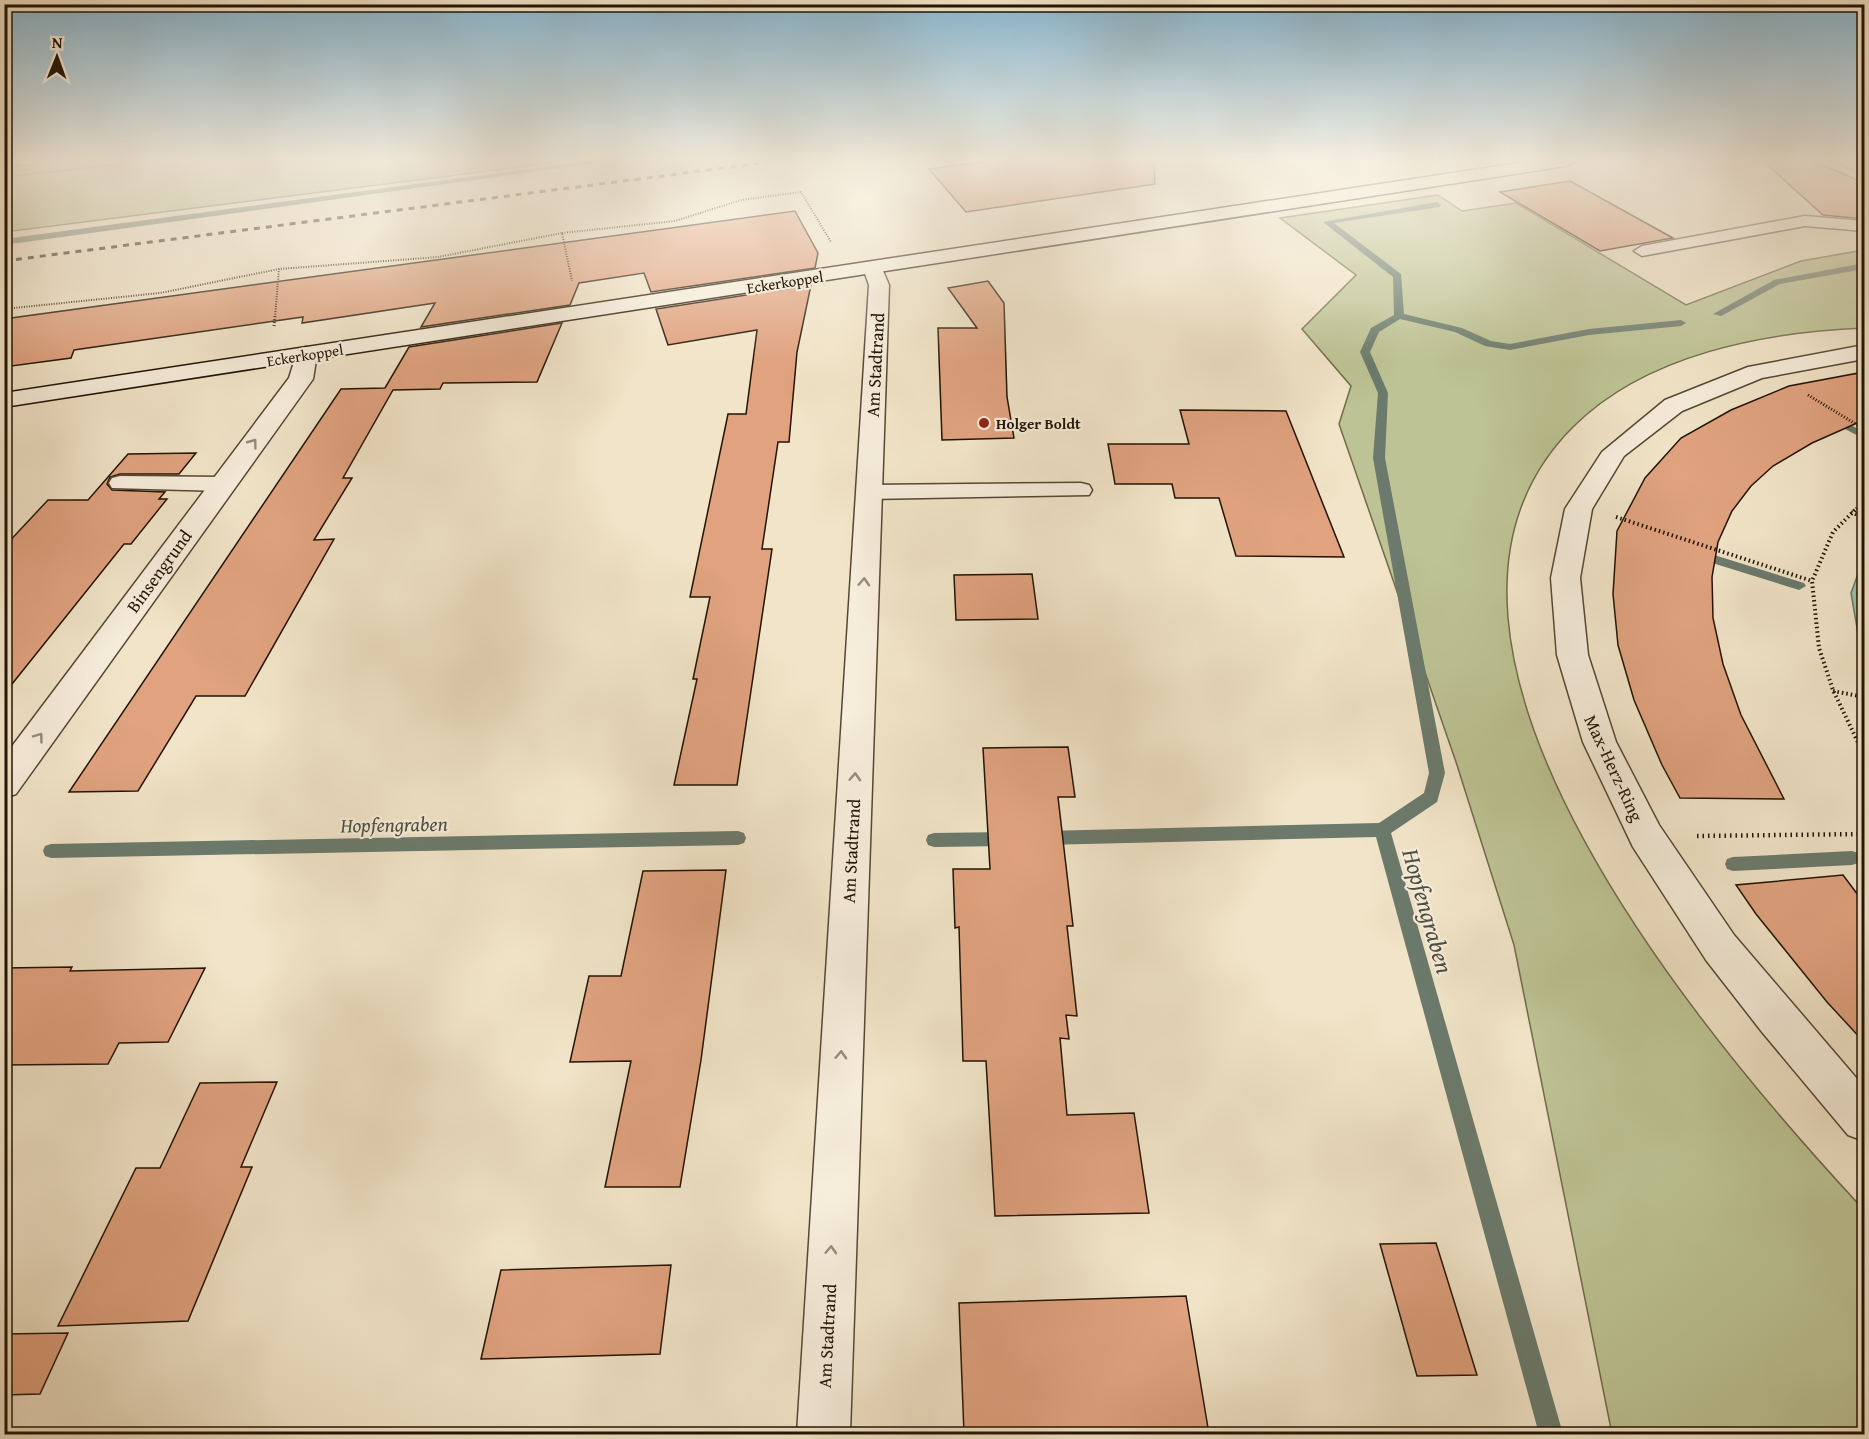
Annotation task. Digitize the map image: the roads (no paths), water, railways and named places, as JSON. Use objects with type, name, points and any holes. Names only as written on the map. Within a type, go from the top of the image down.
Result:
[{"type":"street","name":"Eckerkoppel","points":[[4,400],[1132,228]]},
{"type":"street","name":"Am Stadtrand","points":[[823,1434],[879,285],[861,270]]},
{"type":"street","name":"Max-Herz-Ring","points":[[1864,352],[1827,356],[1764,369],[1695,392],[1660,412],[1629,435],[1603,463],[1580,505],[1570,536],[1564,582],[1567,635],[1582,695],[1607,762],[1647,837],[1701,922],[1773,1015],[1864,1119]]},
{"type":"street","name":"Binsengrund","points":[[4,784],[301,379],[306,354]]},
{"type":"lane","points":[[1642,251],[1765,228]]},
{"type":"lane","points":[[120,483],[223,484]]},
{"type":"lane","points":[[869,492],[1081,490]]},
{"type":"water","points":[[1864,557],[1864,669],[1851,593]]},
{"type":"waterway","name":"Hopfengraben","points":[[4,242],[107,228]]},
{"type":"waterway","points":[[1335,228],[1398,276],[1399,316]]},
{"type":"waterway","points":[[1718,314],[1777,282],[1864,266]]},
{"type":"waterway","points":[[1382,830],[1431,797],[1437,773],[1379,458],[1383,393],[1365,352],[1375,330],[1399,316]]},
{"type":"waterway","points":[[1399,316],[1458,330],[1489,344],[1510,347],[1589,332],[1681,323]]},
{"type":"waterway","points":[[1832,418],[1864,436]]},
{"type":"waterway","points":[[1698,554],[1799,586]]},
{"type":"waterway","name":"Hopfengraben","points":[[1044,838],[1382,830]]},
{"type":"waterway","name":"Hopfengraben","points":[[1382,830],[1551,1434]]},
{"type":"waterway","name":"Hopfengraben","points":[[51,851],[738,838]]},
{"type":"waterway","name":"Hopfengraben","points":[[934,840],[1008,839]]},
{"type":"waterway","points":[[1733,864],[1852,858]]},
{"type":"railway","points":[[4,261],[258,228]]},
{"type":"place","name":"Holger Boldt","points":[[984,423]]}]
